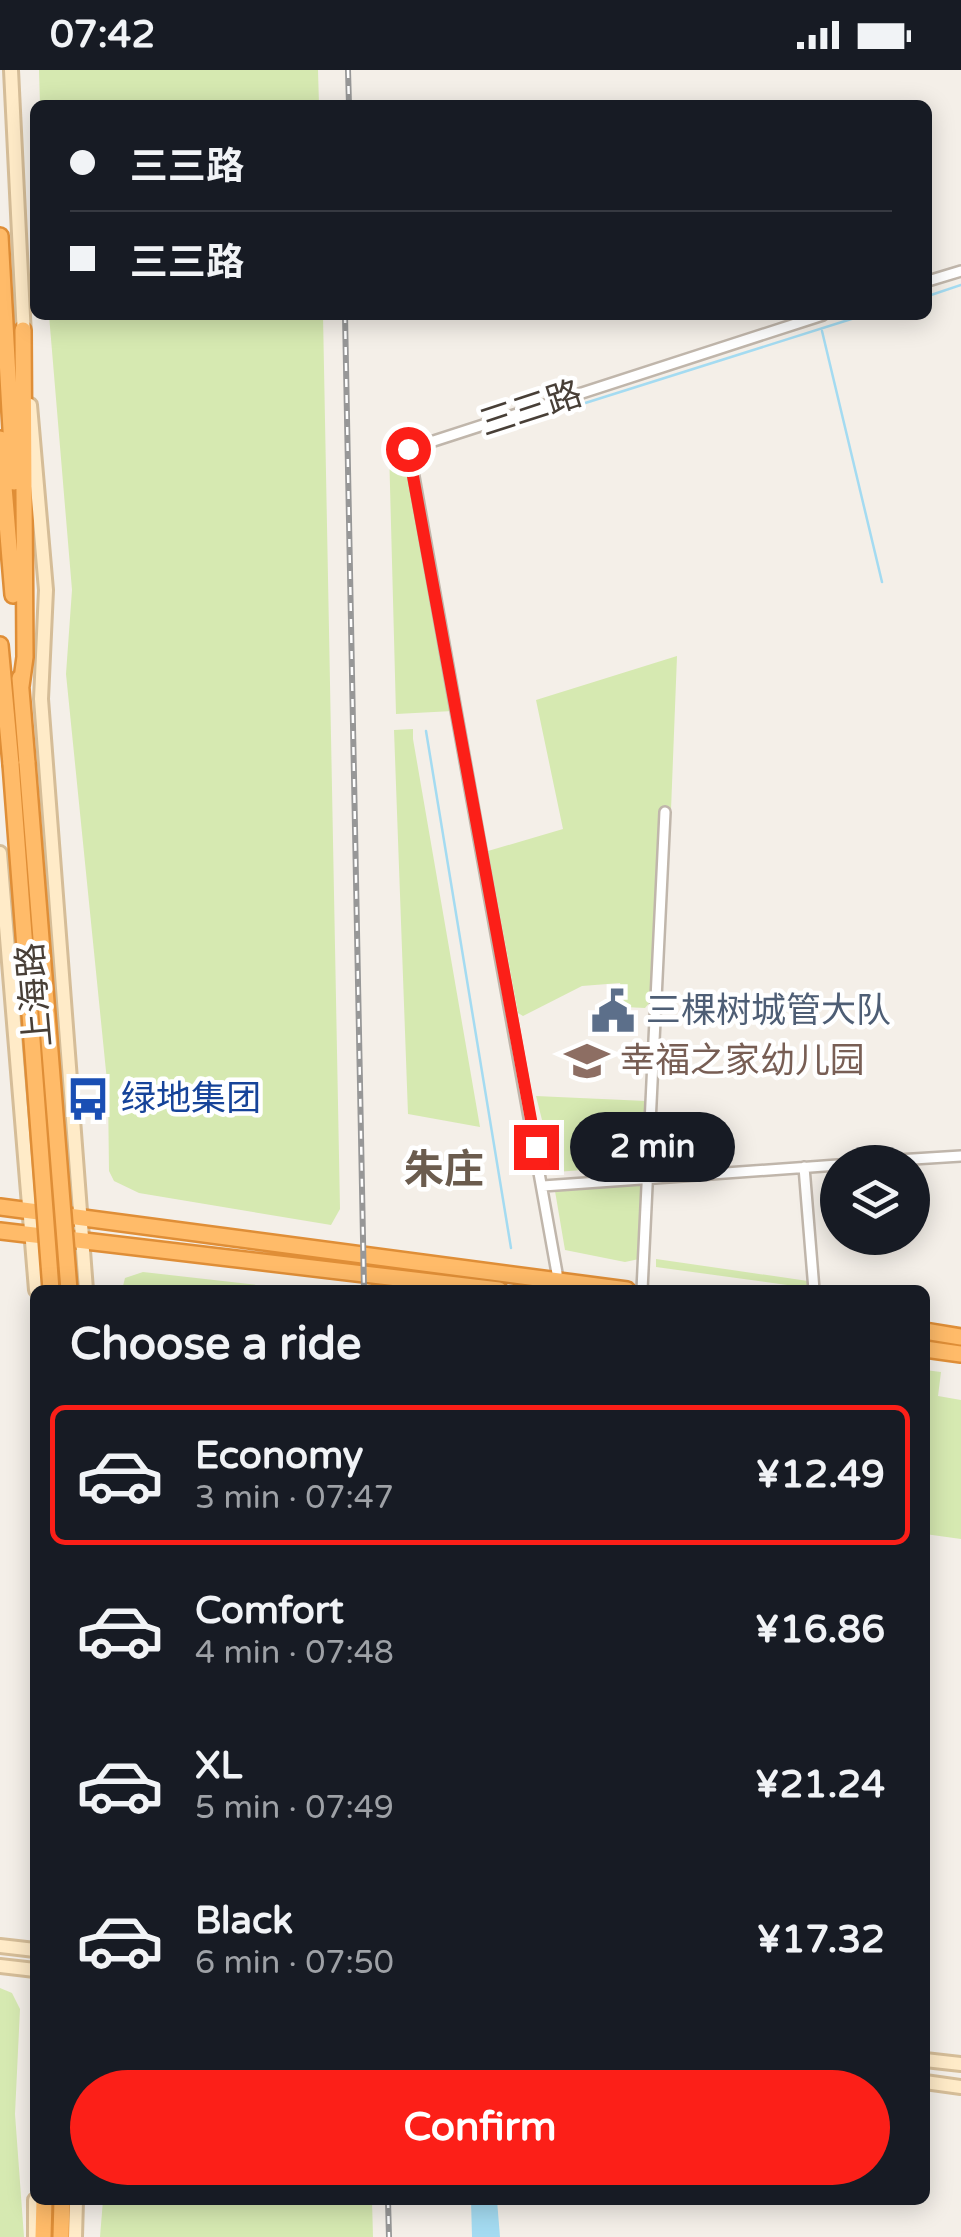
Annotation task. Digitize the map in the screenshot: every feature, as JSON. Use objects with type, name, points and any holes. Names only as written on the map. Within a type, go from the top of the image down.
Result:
[{"type":"highway","points":[[0,236],[22,581],[25,656],[21,686]]},
{"type":"highway","points":[[22,581],[23,330]]},
{"type":"highway","name":"上海路","points":[[0,438],[21,686],[19,764],[52,1285]]},
{"type":"highway","name":"上海路","points":[[0,645],[4,694],[19,764],[69,1285]]},
{"type":"highway","points":[[0,671],[4,694]]},
{"type":"highway","points":[[0,1207],[590,1285]]},
{"type":"highway","points":[[0,1231],[85,1249],[449,1285]]},
{"type":"highway","points":[[930,1333],[961,1337]]},
{"type":"highway","points":[[930,1350],[961,1354]]},
{"type":"highway","points":[[43,2237],[44,2205]]},
{"type":"highway","points":[[61,2237],[72,2205]]},
{"type":"main road","name":"上海路","points":[[10,70],[23,330],[46,590],[41,699],[87,1285]]},
{"type":"main road","name":"上海路","points":[[0,852],[36,1285]]},
{"type":"main road","points":[[0,1946],[30,1949]]},
{"type":"main road","points":[[0,1966],[30,1969]]},
{"type":"main road","points":[[930,2061],[961,2064]]},
{"type":"main road","points":[[930,2083],[961,2087]]},
{"type":"main road","points":[[35,2237],[36,2205]]},
{"type":"main road","points":[[73,2205],[75,2237]]},
{"type":"street","points":[[932,280],[961,270]]},
{"type":"street","name":"三三路","points":[[557,1273],[408,449],[808,320]]},
{"type":"street","points":[[642,1285],[665,812]]},
{"type":"street","points":[[930,1158],[961,1156]]},
{"type":"street","points":[[543,1186],[820,1166]]},
{"type":"street","points":[[804,1167],[814,1285]]},
{"type":"green space","points":[[39,70],[318,70],[319,100],[40,100]]},
{"type":"green space","points":[[49,320],[323,320],[340,1209],[331,1225],[139,1193],[114,1181],[109,1171],[108,1091],[66,674],[72,590]]},
{"type":"green space","points":[[403,443],[453,711],[396,714],[389,448]]},
{"type":"green space","points":[[677,656],[671,810],[663,810],[651,1001],[645,1008],[625,1007],[620,983],[582,986],[523,1016],[518,1013],[488,851],[563,829],[536,700]]},
{"type":"green space","points":[[413,729],[480,1127],[408,1114],[394,730]]},
{"type":"green space","points":[[536,1096],[646,1101],[640,1166],[555,1172]]},
{"type":"green space","points":[[642,1185],[639,1259],[625,1262],[565,1250],[555,1191]]},
{"type":"green space","points":[[656,1259],[808,1281],[809,1285],[787,1285],[656,1267]]},
{"type":"green space","points":[[143,1272],[257,1285],[123,1285],[125,1278]]},
{"type":"green space","points":[[930,1371],[941,1372],[938,1396],[961,1400],[961,1539],[930,1535]]},
{"type":"green space","points":[[0,1988],[12,1993],[20,2009],[15,2114],[24,2237],[0,2237]]},
{"type":"green space","points":[[103,2205],[372,2205],[373,2237],[100,2237]]},
{"type":"water","points":[[471,2205],[497,2205],[500,2237],[472,2237]]},
{"type":"waterway","points":[[932,295],[961,285]]},
{"type":"waterway","points":[[487,434],[848,320]]},
{"type":"waterway","points":[[822,331],[882,582]]},
{"type":"waterway","points":[[426,731],[511,1248]]},
{"type":"railway","points":[[348,70],[349,100]]},
{"type":"railway","points":[[345,320],[364,1285]]},
{"type":"railway","points":[[388,2205],[389,2237]]},
{"type":"place","name":"三棵树城管大队","points":[[613,1011]]},
{"type":"place","name":"幸福之家幼儿园","points":[[587,1061]]},
{"type":"place","name":"绿地集团","points":[[88,1099]]},
{"type":"district","name":"朱庄","points":[[444,1170]]},
{"type":"route","points":[[408,449],[536,1147]]}]
